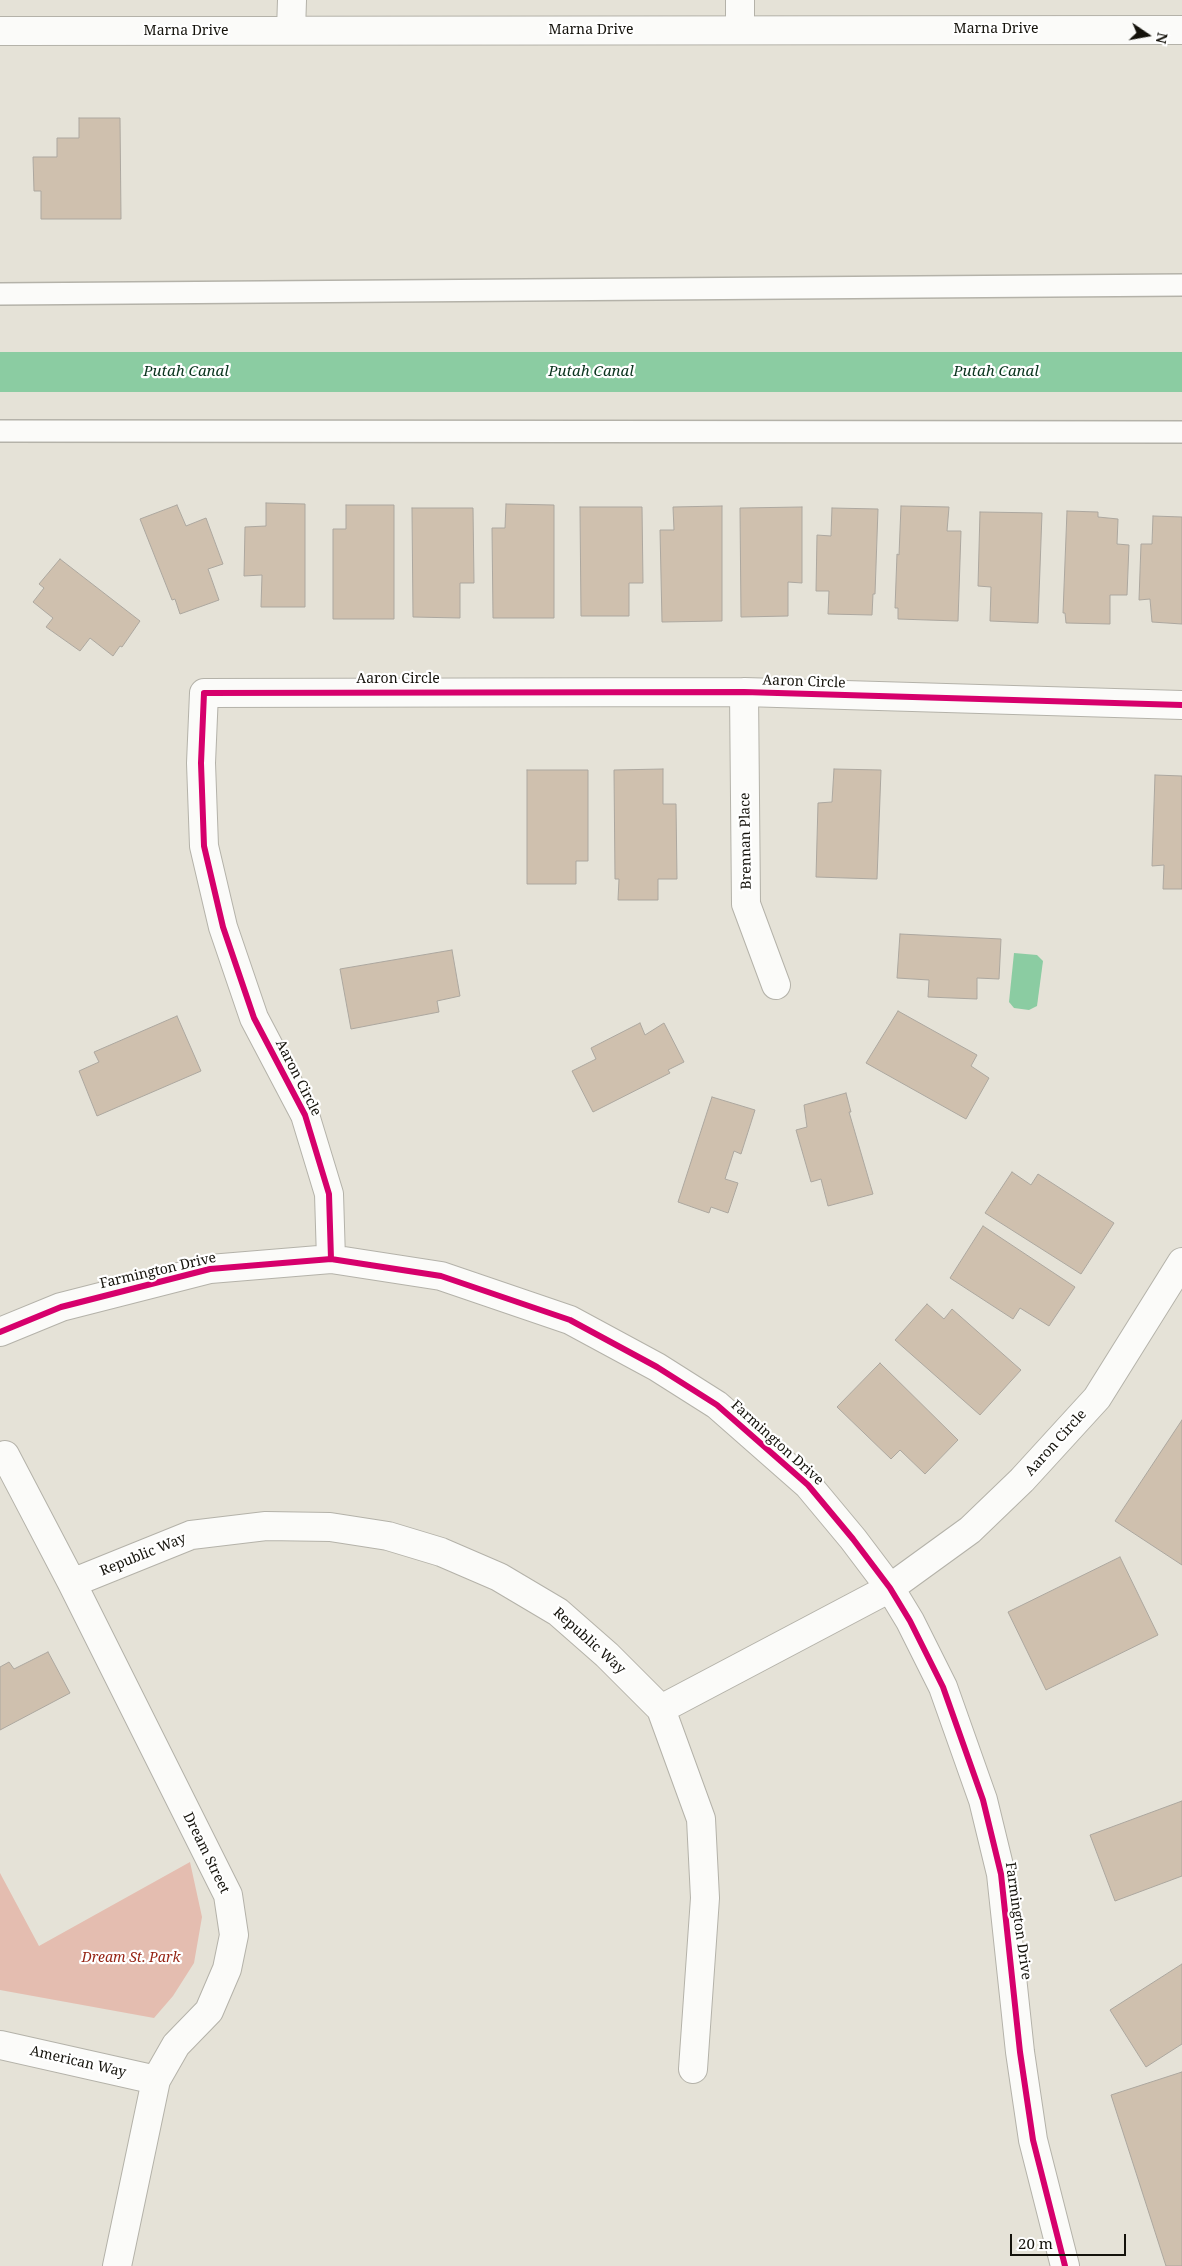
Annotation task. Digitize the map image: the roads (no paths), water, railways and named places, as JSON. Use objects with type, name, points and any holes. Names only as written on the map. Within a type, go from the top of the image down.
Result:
[{"type":"street","points":[[291,31],[292,0]]},
{"type":"street","points":[[740,0],[740,29]]},
{"type":"street","name":"Marna Drive","points":[[0,31],[1182,30]]},
{"type":"street","name":"Aaron Circle","points":[[331,1259],[330,1194],[305,1115],[254,1018],[223,927],[204,846],[201,763],[204,693],[744,692],[1182,705]]},
{"type":"street","name":"Brennan Place","points":[[744,692],[746,904],[776,985]]},
{"type":"street","name":"Farmington Drive","points":[[0,1332],[61,1308],[210,1269],[331,1259],[441,1276],[570,1320],[657,1367],[717,1405],[808,1485],[853,1539],[890,1588],[910,1621],[943,1687],[983,1800],[1001,1874],[1020,2052],[1033,2140],[1065,2266]]},
{"type":"street","name":"Aaron Circle","points":[[661,1709],[890,1588],[970,1530],[1022,1480],[1097,1398],[1182,1262]]},
{"type":"street","name":"Dream Street","points":[[5,1455],[228,1895],[234,1935],[227,1969],[209,2011],[176,2045],[156,2080],[117,2266]]},
{"type":"street","name":"Republic Way","points":[[72,1584],[191,1535],[266,1526],[330,1527],[388,1536],[441,1552],[499,1577],[558,1612],[607,1655],[661,1709],[700,1818],[705,1898],[693,2069]]},
{"type":"street","name":"American Way","points":[[0,2045],[156,2080]]},
{"type":"lane","points":[[0,294],[1182,285]]},
{"type":"lane","points":[[0,430],[1182,432]]},
{"type":"waterway","name":"Putah Canal","points":[[0,372],[1182,372]]},
{"type":"park label","name":"Dream St. Park","points":[[131,1958]]}]
